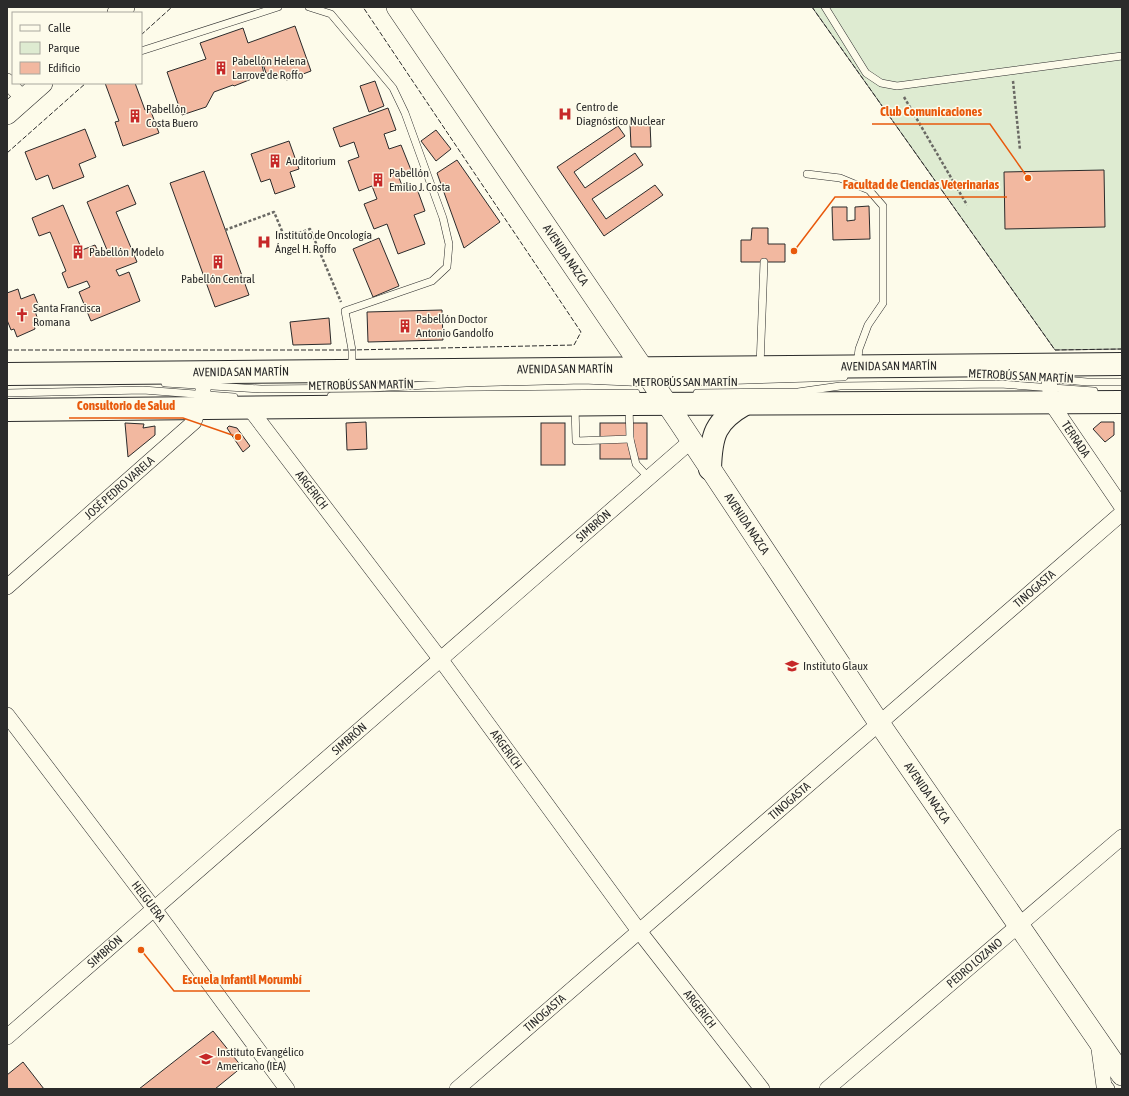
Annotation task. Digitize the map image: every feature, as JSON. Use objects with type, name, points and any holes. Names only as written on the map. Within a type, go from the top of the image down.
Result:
[{"type":"main road","name":"AVENIDA NAZCA","points":[[397,7],[651,391],[691,441],[879,723],[1122,1075]]},
{"type":"main road","points":[[7,114],[41,84]]},
{"type":"main road","name":"AVENIDA SAN MARTÍN","points":[[7,410],[202,390],[352,372],[651,391],[745,404],[1050,384],[1122,364]]},
{"type":"main road","name":"AVENIDA SAN MARTÍN","points":[[7,374],[202,390],[248,401],[575,405],[760,368],[856,372],[1050,384],[1122,402]]},
{"type":"main road","points":[[710,469],[710,452],[715,432],[723,419],[745,404]]},
{"type":"street","points":[[7,81],[24,100]]},
{"type":"street","name":"TERRADA","points":[[1050,384],[1122,507]]},
{"type":"street","name":"JOSÉ PEDRO VARELA","points":[[7,587],[194,422],[202,390]]},
{"type":"street","name":"ARGERICH","points":[[248,401],[441,660],[639,930],[762,1089]]},
{"type":"street","name":"SIMBRÓN","points":[[7,1037],[155,910],[691,441]]},
{"type":"street","name":"TINOGASTA","points":[[457,1089],[1122,513]]},
{"type":"street","name":"HELGUERA","points":[[7,715],[155,910],[287,1089]]},
{"type":"street","name":"PEDRO LOZANO","points":[[827,1089],[1122,837]]},
{"type":"street","name":"AVENIDA NAZCA","points":[[1097,1040],[1122,1054]]},
{"type":"street","name":"AVENIDA NAZCA","points":[[1097,1040],[1104,1086],[1107,1089]]},
{"type":"lane","points":[[142,51],[278,7]]},
{"type":"lane","points":[[309,7],[331,14],[393,88],[405,113],[443,218],[449,244],[447,267],[432,281],[345,311],[352,350],[352,372]]},
{"type":"lane","points":[[825,7],[866,73],[881,83],[897,86],[1122,56]]},
{"type":"lane","points":[[807,174],[840,178],[869,190],[883,206],[883,303],[868,325],[859,349],[856,372]]},
{"type":"lane","points":[[760,368],[764,262]]},
{"type":"lane","name":"METROBÚS SAN MARTÍN","points":[[248,401],[651,391],[856,372]]},
{"type":"lane","name":"METROBÚS SAN MARTÍN","points":[[1000,374],[1050,384],[1101,391]]},
{"type":"lane","name":"METROBÚS SAN MARTÍN","points":[[7,393],[269,388],[370,388],[466,382],[583,380],[651,391]]},
{"type":"lane","name":"METROBÚS SAN MARTÍN","points":[[690,393],[798,392],[840,386],[1122,382]]},
{"type":"lane","name":"METROBÚS SAN MARTÍN","points":[[84,383],[154,383],[202,390]]},
{"type":"lane","points":[[649,478],[636,464],[630,439],[651,391]]},
{"type":"lane","points":[[575,405],[576,441],[630,439]]},
{"type":"path","points":[[1012,70],[1020,150]]},
{"type":"path","points":[[897,86],[967,204]]},
{"type":"path","points":[[225,230],[274,212],[285,238],[310,229],[345,311]]},
{"type":"green space","points":[[812,7],[1122,7],[1122,349],[1055,350]]},
{"type":"building","name":"Pabellón Helena Larrove de Roffo","points":[[295,26],[311,71],[287,80],[266,73],[263,64],[264,74],[214,92],[206,107],[182,115],[167,72],[206,59],[200,43],[243,28],[248,43]]},
{"type":"building","points":[[375,81],[384,106],[369,112],[360,86]]},
{"type":"building","name":"Pabellón Costa Buero","points":[[105,84],[135,84],[145,110],[150,109],[159,133],[123,146],[115,122],[119,121]]},
{"type":"building","name":"Pabellón Emilio J. Costa","points":[[388,108],[396,130],[384,134],[389,149],[401,145],[411,170],[398,175],[404,191],[416,186],[425,211],[414,215],[425,244],[398,254],[387,224],[374,229],[364,204],[377,199],[372,186],[359,191],[348,161],[359,157],[354,142],[340,147],[333,128]]},
{"type":"building","points":[[650,123],[651,147],[631,147],[630,124]]},
{"type":"building","points":[[618,126],[625,136],[574,172],[585,188],[635,153],[643,165],[592,199],[606,219],[655,185],[663,195],[604,236],[557,167]]},
{"type":"building","points":[[85,129],[96,157],[79,164],[84,177],[53,189],[48,175],[36,180],[25,152]]},
{"type":"building","points":[[436,130],[451,149],[436,161],[421,141]]},
{"type":"building","name":"Auditorium","points":[[289,141],[299,169],[290,172],[295,187],[275,194],[270,179],[261,182],[251,154]]},
{"type":"building","points":[[457,160],[500,222],[464,248],[437,173]]},
{"type":"building","points":[[1104,170],[1105,227],[1005,229],[1004,172]]},
{"type":"building","name":"Pabellón Central","points":[[204,171],[249,295],[215,307],[170,183]]},
{"type":"building","name":"Pabellón Modelo","points":[[128,185],[136,204],[116,212],[137,262],[116,270],[119,276],[129,272],[140,301],[91,321],[79,292],[90,287],[87,281],[68,288],[62,273],[66,271],[50,232],[39,236],[32,218],[63,205],[82,250],[95,245],[99,253],[107,250],[87,202]]},
{"type":"building","points":[[869,206],[870,239],[833,240],[832,207],[847,207],[847,221],[855,220],[855,207]]},
{"type":"building","points":[[752,228],[768,228],[768,244],[785,244],[785,262],[741,262],[741,240],[751,240]]},
{"type":"building","points":[[379,238],[399,286],[373,297],[353,249]]},
{"type":"building","name":"Santa Francisca Romana","points":[[18,289],[21,299],[34,294],[40,309],[35,311],[38,320],[33,322],[35,329],[17,337],[14,329],[11,330],[7,320],[7,293]]},
{"type":"building","name":"Pabellón Doctor Antonio Gandolfo","points":[[442,310],[443,340],[368,342],[367,312]]},
{"type":"building","points":[[329,318],[331,344],[293,345],[290,322]]},
{"type":"building","points":[[366,422],[367,449],[347,450],[346,423]]},
{"type":"building","points":[[1101,422],[1114,422],[1114,435],[1105,442],[1093,429]]},
{"type":"building","points":[[125,423],[144,424],[143,428],[155,426],[155,435],[128,457]]},
{"type":"building","points":[[541,423],[565,423],[565,465],[541,465]]},
{"type":"building","points":[[600,423],[647,423],[647,459],[600,459]]},
{"type":"building","points":[[229,426],[237,428],[250,446],[243,452],[227,428]]},
{"type":"building","name":"Instituto Evangélico Americano (IEA)","points":[[213,1031],[242,1067],[215,1089],[139,1089]]},
{"type":"building","points":[[23,1062],[44,1089],[7,1089],[7,1075]]},
{"type":"fence","points":[[142,34],[172,7]]},
{"type":"fence","points":[[7,350],[352,350],[574,345],[581,332],[363,7]]},
{"type":"fence","points":[[812,7],[1055,350],[1122,349]]},
{"type":"fence","points":[[7,153],[85,84]]},
{"type":"place","name":"Pabellón Helena Larrove de Roffo","points":[[221,68]]},
{"type":"place","name":"Centro de Diagnóstico Nuclear","points":[[565,114]]},
{"type":"place","name":"Pabellón Costa Buero","points":[[135,116]]},
{"type":"place","name":"Auditorium","points":[[275,161]]},
{"type":"place","name":"Club Comunicaciones","points":[[1028,178]]},
{"type":"place","name":"Pabellón Emilio J. Costa","points":[[378,180]]},
{"type":"place","name":"Instituto de Oncología Ángel H. Roffo","points":[[264,242]]},
{"type":"place","name":"Facultad de Ciencias Veterinarias","points":[[794,251]]},
{"type":"place","name":"Pabellón Modelo","points":[[78,252]]},
{"type":"place","name":"Pabellón Central","points":[[218,262]]},
{"type":"place","name":"Santa Francisca Romana","points":[[22,315]]},
{"type":"place","name":"Pabellón Doctor Antonio Gandolfo","points":[[405,326]]},
{"type":"place","name":"Consultorio de Salud","points":[[238,437]]},
{"type":"place","name":"Instituto Glaux","points":[[792,666]]},
{"type":"place","name":"Escuela Infantil Morumbí","points":[[141,950]]},
{"type":"place","name":"Instituto Evangélico Americano (IEA)","points":[[206,1059]]}]
